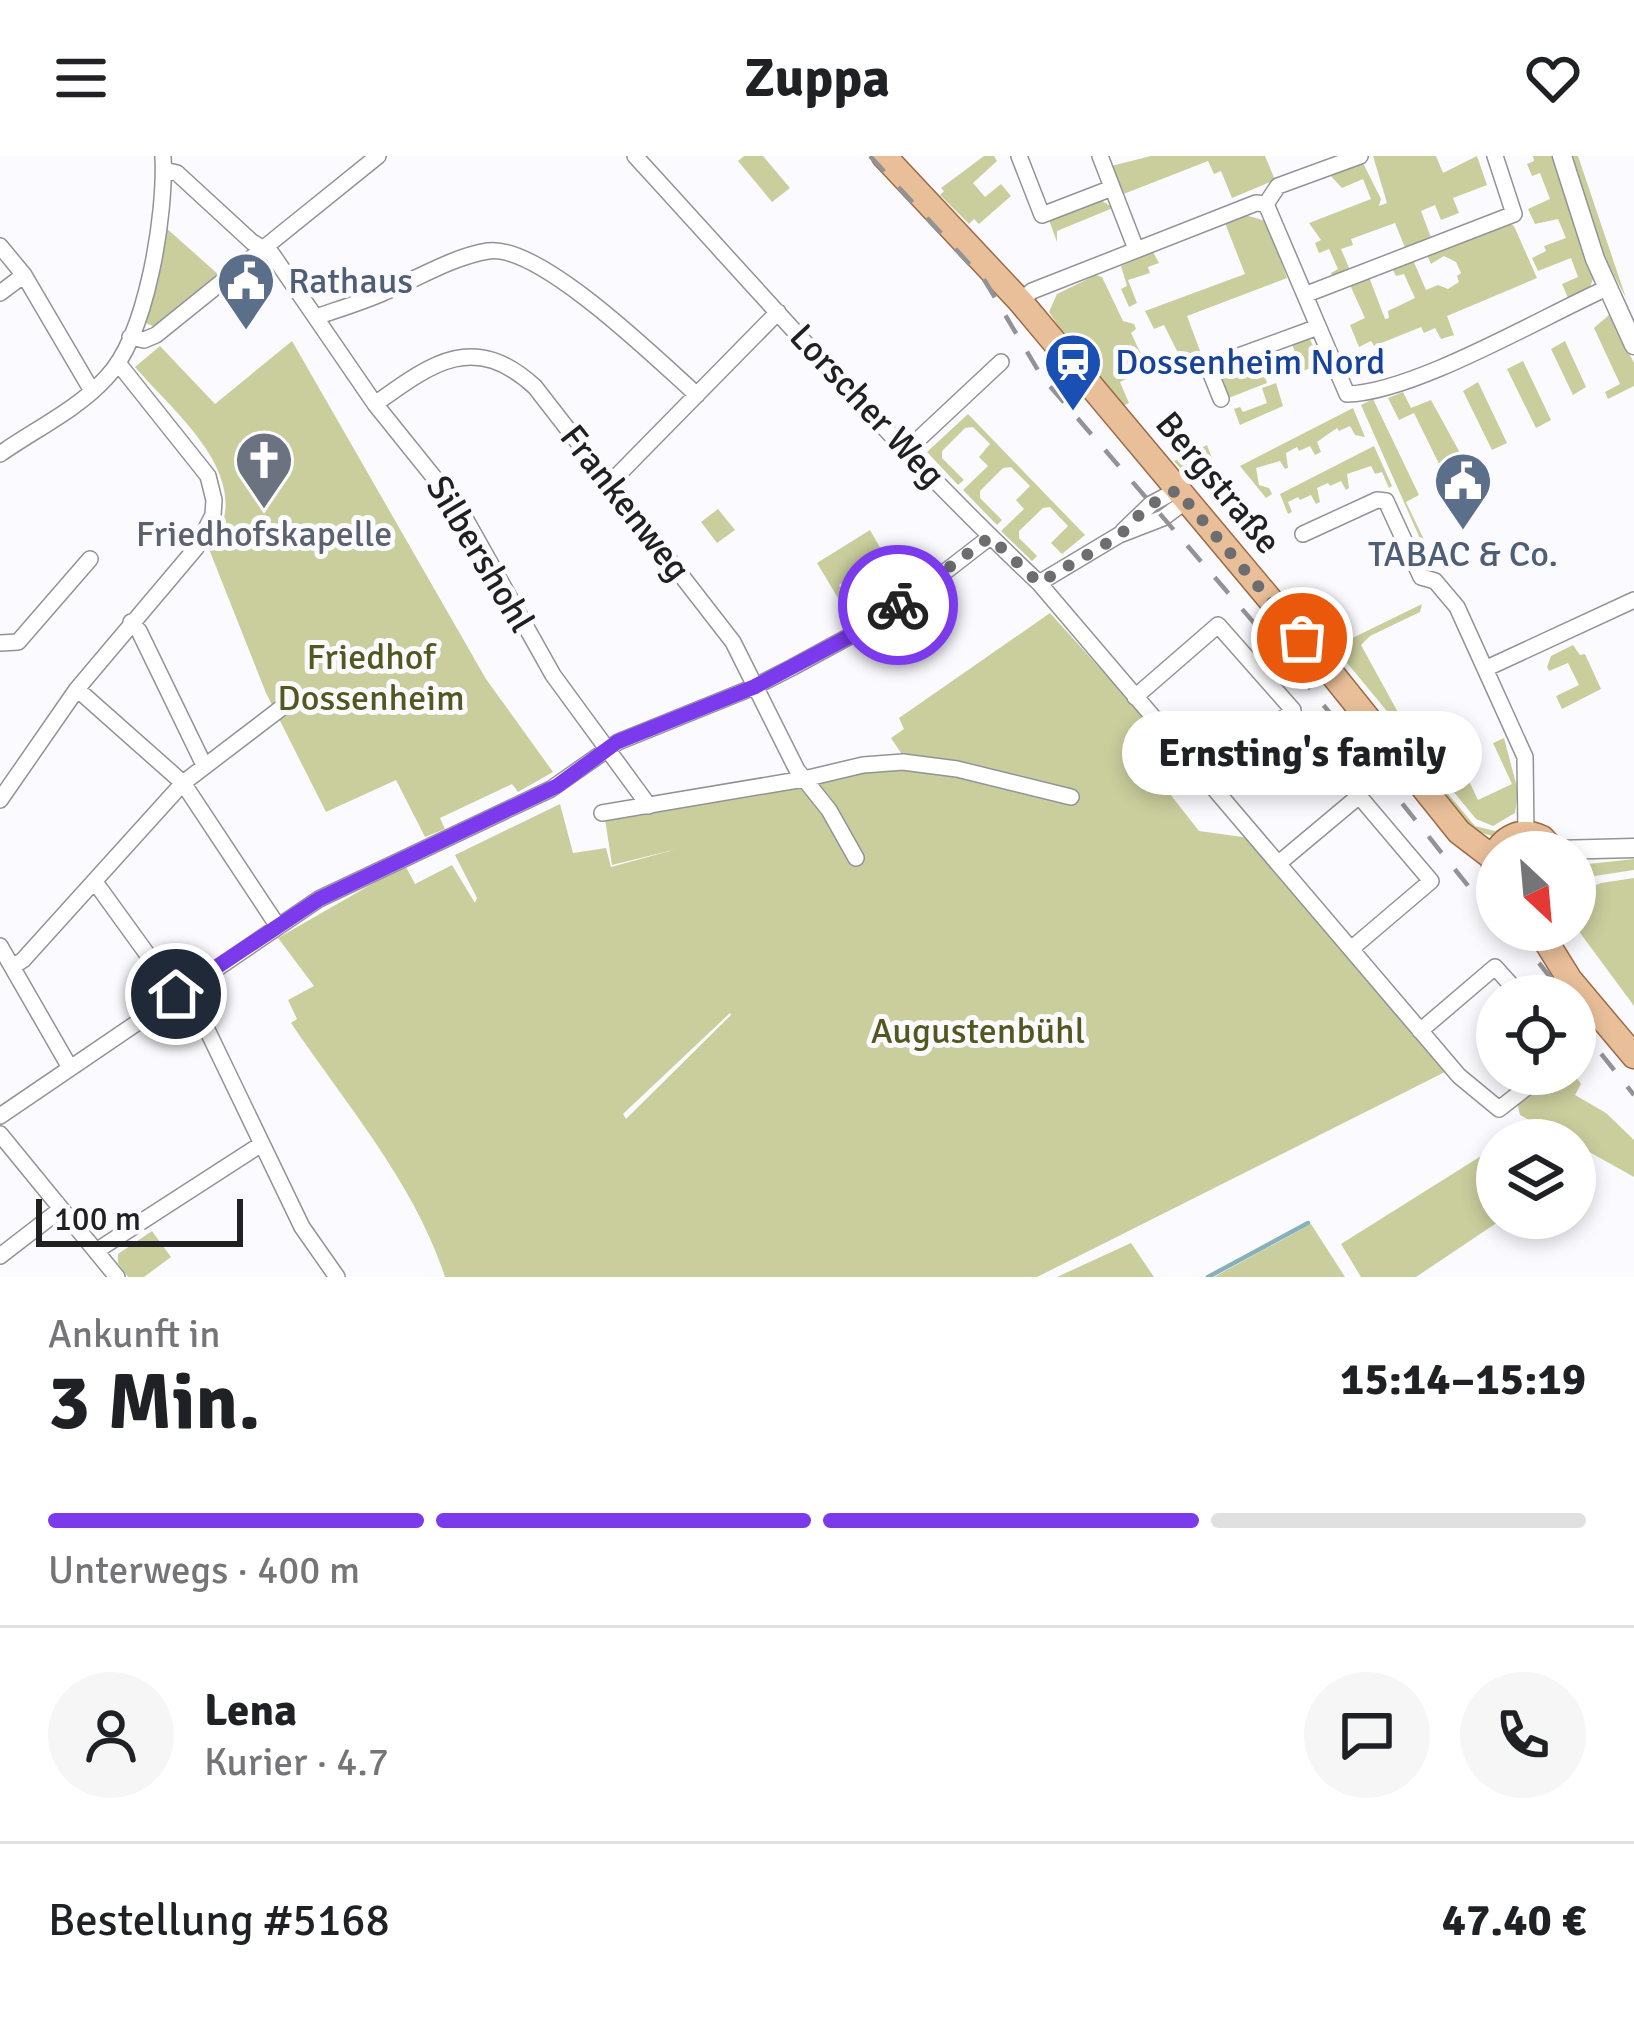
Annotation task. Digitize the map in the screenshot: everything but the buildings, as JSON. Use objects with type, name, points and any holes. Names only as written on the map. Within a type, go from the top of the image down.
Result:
[{"type":"main road","name":"Bergstraße","points":[[884,156],[1024,306],[1476,850]]},
{"type":"main road","points":[[1552,951],[1570,980],[1634,1056]]},
{"type":"street","points":[[130,338],[144,340],[156,334],[377,156]]},
{"type":"street","name":"Lorscher Weg","points":[[635,156],[990,537],[1039,583],[1476,1092]]},
{"type":"street","points":[[1019,156],[1042,215],[1112,188]]},
{"type":"street","points":[[1100,156],[1136,249]]},
{"type":"street","points":[[1266,204],[1278,186],[1338,160],[1360,156]]},
{"type":"street","points":[[1307,294],[1514,214],[1495,156]]},
{"type":"street","points":[[1562,156],[1607,288],[1634,345]]},
{"type":"street","points":[[0,454],[92,391],[118,363],[154,257],[164,163]]},
{"type":"street","name":"Silbershohl","points":[[164,163],[264,248],[316,316],[375,404],[461,511],[535,645],[649,806]]},
{"type":"street","points":[[1024,306],[1052,285],[1136,249],[1256,203],[1266,204]]},
{"type":"street","points":[[1266,204],[1347,394],[1370,394],[1467,355],[1607,288]]},
{"type":"street","points":[[0,246],[24,275],[92,391]]},
{"type":"street","points":[[316,316],[387,292],[467,256],[494,250],[512,253],[532,261],[614,320],[697,395]]},
{"type":"street","points":[[0,293],[24,275]]},
{"type":"street","points":[[610,483],[778,312]]},
{"type":"street","points":[[1221,399],[1211,374],[1214,365],[1318,327]]},
{"type":"street","name":"Frankenweg","points":[[375,404],[429,367],[461,357],[490,357],[535,387],[733,642],[804,779],[829,810],[856,858]]},
{"type":"street","points":[[908,449],[1001,362]]},
{"type":"street","points":[[0,800],[77,689],[207,531],[214,500],[208,476],[118,363]]},
{"type":"street","points":[[1151,504],[1156,465]]},
{"type":"street","points":[[1119,536],[1151,504],[1182,496]]},
{"type":"street","points":[[1039,583],[1119,536],[1163,518],[1182,496]]},
{"type":"street","points":[[1303,534],[1377,500],[1385,502],[1421,578],[1435,581],[1457,607],[1526,757],[1526,831]]},
{"type":"street","points":[[0,1116],[277,925],[354,880],[557,786],[608,747],[754,687],[852,635],[990,537]]},
{"type":"street","points":[[0,643],[18,642],[90,559]]},
{"type":"street","points":[[1486,668],[1634,600]]},
{"type":"street","points":[[131,622],[203,764]]},
{"type":"street","points":[[1135,697],[1218,625],[1292,710],[1208,783]]},
{"type":"street","points":[[77,689],[183,783],[277,925]]},
{"type":"street","points":[[12,967],[183,783],[280,709]]},
{"type":"street","points":[[602,813],[863,765],[922,762],[1071,797]]},
{"type":"street","points":[[1280,862],[1359,796],[1431,881],[1351,949]]},
{"type":"street","points":[[1596,850],[1634,848]]},
{"type":"street","points":[[95,882],[181,991],[302,1227],[337,1277]]},
{"type":"street","points":[[0,946],[69,1066]]},
{"type":"street","points":[[1420,1031],[1476,984]]},
{"type":"street","name":"Lorscher Weg","points":[[1480,1095],[1494,1108],[1504,1108],[1519,1095]]},
{"type":"street","points":[[0,1134],[117,1277]]},
{"type":"street","points":[[96,1251],[260,1145]]},
{"type":"street","points":[[0,1256],[61,1209]]},
{"type":"green space","points":[[744,156],[763,156],[790,188],[772,202],[738,161]]},
{"type":"green space","points":[[984,156],[997,161],[973,183],[985,197],[1001,184],[1011,196],[979,224],[974,219],[969,224],[940,195],[941,188]]},
{"type":"green space","points":[[1151,156],[1265,156],[1275,180],[1232,198],[1221,171],[1214,174],[1208,161],[1121,195],[1111,166]]},
{"type":"green space","points":[[1373,156],[1436,156],[1443,173],[1477,156],[1487,185],[1453,198],[1459,213],[1441,220],[1435,205],[1421,211],[1432,240],[1406,250],[1395,223],[1351,239],[1353,245],[1341,249],[1350,270],[1333,279],[1331,273],[1338,269],[1329,249],[1319,253],[1315,243],[1321,240],[1309,223],[1371,199],[1363,179],[1342,188],[1329,174],[1362,161],[1381,199],[1379,206],[1387,203]]},
{"type":"green space","points":[[1533,156],[1553,156],[1595,275],[1589,289],[1568,298],[1562,284],[1578,277],[1571,258],[1538,271],[1532,258],[1546,251],[1544,246],[1566,238],[1558,219],[1535,224],[1528,209],[1550,199],[1540,173],[1532,176],[1527,164],[1534,161]]},
{"type":"green space","points":[[1572,156],[1578,156],[1626,298],[1606,260]]},
{"type":"green space","points":[[1101,200],[1113,208],[1057,231],[1057,242],[1049,220]]},
{"type":"green space","points":[[1245,215],[1266,221],[1287,278],[1187,316],[1202,356],[1189,362],[1186,353],[1179,355],[1164,325],[1154,329],[1145,311],[1245,274],[1225,223]]},
{"type":"green space","points":[[1510,224],[1537,278],[1447,316],[1454,335],[1441,339],[1435,328],[1424,333],[1421,327],[1374,346],[1371,341],[1359,347],[1350,325],[1365,318],[1350,285],[1369,277],[1385,319],[1389,318],[1388,311],[1415,298],[1404,274],[1396,276],[1392,268],[1413,260],[1426,290],[1438,285],[1448,289],[1459,282],[1456,262],[1444,256],[1431,264],[1427,255]]},
{"type":"green space","points":[[165,227],[219,275],[153,326],[143,322]]},
{"type":"green space","points":[[1153,252],[1159,263],[1148,267],[1150,273],[1128,280],[1137,303],[1129,307],[1121,289],[1127,286],[1121,266]]},
{"type":"green space","points":[[1096,275],[1102,277],[1123,321],[1134,324],[1131,333],[1142,356],[1148,357],[1149,368],[1120,382],[1129,403],[1123,406],[1077,354],[1049,312],[1057,294]]},
{"type":"green space","points":[[1610,314],[1634,363],[1634,386],[1608,399],[1605,392],[1620,384],[1594,328]]},
{"type":"green space","points":[[1309,337],[1321,364],[1303,371],[1291,342]]},
{"type":"green space","name":"Friedhof Dossenheim","points":[[292,341],[486,679],[553,772],[518,792],[512,784],[440,818],[445,829],[425,837],[396,780],[326,812],[266,693],[209,549],[223,524],[220,475],[191,429],[135,367],[160,346],[215,404]]},
{"type":"green space","points":[[1565,341],[1586,387],[1573,395],[1551,349]]},
{"type":"green space","points":[[1257,355],[1267,383],[1226,399],[1218,379],[1225,368]]},
{"type":"green space","points":[[1523,361],[1551,420],[1536,428],[1507,369]]},
{"type":"green space","points":[[1478,382],[1507,443],[1492,450],[1463,391]]},
{"type":"green space","points":[[1276,383],[1283,406],[1240,425],[1234,409],[1240,407],[1243,412],[1267,403],[1262,388]]},
{"type":"green space","points":[[1403,392],[1411,408],[1431,400],[1465,462],[1443,472],[1414,413],[1399,420],[1388,398]]},
{"type":"green space","points":[[1373,399],[1419,495],[1406,502],[1426,552],[1361,405]]},
{"type":"green space","points":[[1353,408],[1365,437],[1355,435],[1350,426],[1337,428],[1317,442],[1321,452],[1315,455],[1310,446],[1299,451],[1297,447],[1286,453],[1288,468],[1280,461],[1256,468],[1259,485],[1272,494],[1266,498],[1240,466]]},
{"type":"green space","points":[[968,414],[1085,535],[1062,554],[1051,543],[1068,526],[1050,507],[1019,531],[1019,538],[1037,556],[1032,561],[1001,531],[1024,509],[1016,500],[1030,486],[1011,467],[1003,468],[980,491],[980,498],[1002,520],[997,525],[963,490],[988,466],[979,457],[990,444],[973,427],[965,428],[942,451],[942,458],[964,480],[958,485],[927,452]]},
{"type":"green space","points":[[1207,445],[1215,466],[1189,478],[1174,461]]},
{"type":"green space","points":[[1374,446],[1392,486],[1371,466],[1347,474],[1346,490],[1341,481],[1317,488],[1320,502],[1316,504],[1311,495],[1288,502],[1292,512],[1288,514],[1280,494]]},
{"type":"green space","points":[[718,509],[735,530],[717,543],[701,522]]},
{"type":"green space","points":[[870,530],[882,551],[876,556],[891,579],[880,586],[865,561],[851,568],[855,575],[839,585],[854,609],[847,613],[817,563]]},
{"type":"green space","points":[[1422,604],[1420,612],[1361,645],[1400,716],[1455,782],[1467,777],[1478,800],[1512,784],[1493,743],[1504,738],[1518,791],[1515,813],[1493,826],[1476,819],[1334,647]]},
{"type":"green space","name":"Augustenbühl","points":[[1050,613],[1171,747],[1145,762],[1199,831],[1250,838],[1445,1072],[1037,1277],[445,1277],[397,1177],[291,1023],[297,1019],[288,1000],[314,986],[278,938],[405,865],[415,884],[452,865],[475,903],[477,898],[455,855],[560,804],[573,853],[606,848],[611,867],[677,849],[612,865],[605,819],[886,766],[929,767],[1072,799],[1079,795],[995,772],[903,756],[891,738],[904,729],[899,718]],"holes":[[[731,1015],[626,1119],[623,1114]]]},
{"type":"green space","points":[[1573,645],[1580,655],[1585,654],[1601,689],[1562,709],[1556,696],[1579,685],[1568,663],[1549,671],[1547,667],[1551,656]]},
{"type":"green space","points":[[1342,667],[1475,826],[1495,831],[1470,829]]},
{"type":"green space","points":[[1634,859],[1634,870],[1596,876],[1596,863]]},
{"type":"green space","points":[[1634,878],[1634,1006],[1593,951],[1596,885]]},
{"type":"green space","points":[[1525,1095],[1575,1095],[1606,1113],[1634,1140],[1634,1177],[1596,1156],[1596,1119],[1528,1119],[1520,1115],[1517,1101]]},
{"type":"green space","points":[[1476,1159],[1476,1237],[1416,1277],[1361,1277],[1341,1244]]},
{"type":"green space","points":[[1311,1224],[1345,1277],[1214,1277]]},
{"type":"green space","points":[[152,1231],[171,1257],[144,1277],[128,1277],[118,1254]]},
{"type":"green space","points":[[1131,1243],[1154,1277],[1057,1277]]},
{"type":"waterway","points":[[1208,1277],[1308,1223]]},
{"type":"railway","points":[[870,156],[985,281],[1042,377],[1305,682],[1476,896]]},
{"type":"railway","points":[[1530,951],[1548,975]]},
{"type":"railway","points":[[1596,1047],[1634,1095]]},
{"type":"way so far","points":[[898,605],[990,537],[1039,583],[1119,536],[1148,506],[1177,490],[1302,638]]},
{"type":"place","name":"Rathaus","points":[[246,332]]},
{"type":"place","name":"Dossenheim Nord","points":[[1073,413]]},
{"type":"place","name":"Friedhofskapelle","points":[[264,511]]},
{"type":"place","name":"TABAC & Co.","points":[[1463,532]]},
{"type":"place","name":"Ernsting's family","points":[[1302,638]]},
{"type":"route","points":[[176,994],[277,925],[354,880],[557,786],[617,742],[754,687],[898,605]]}]
